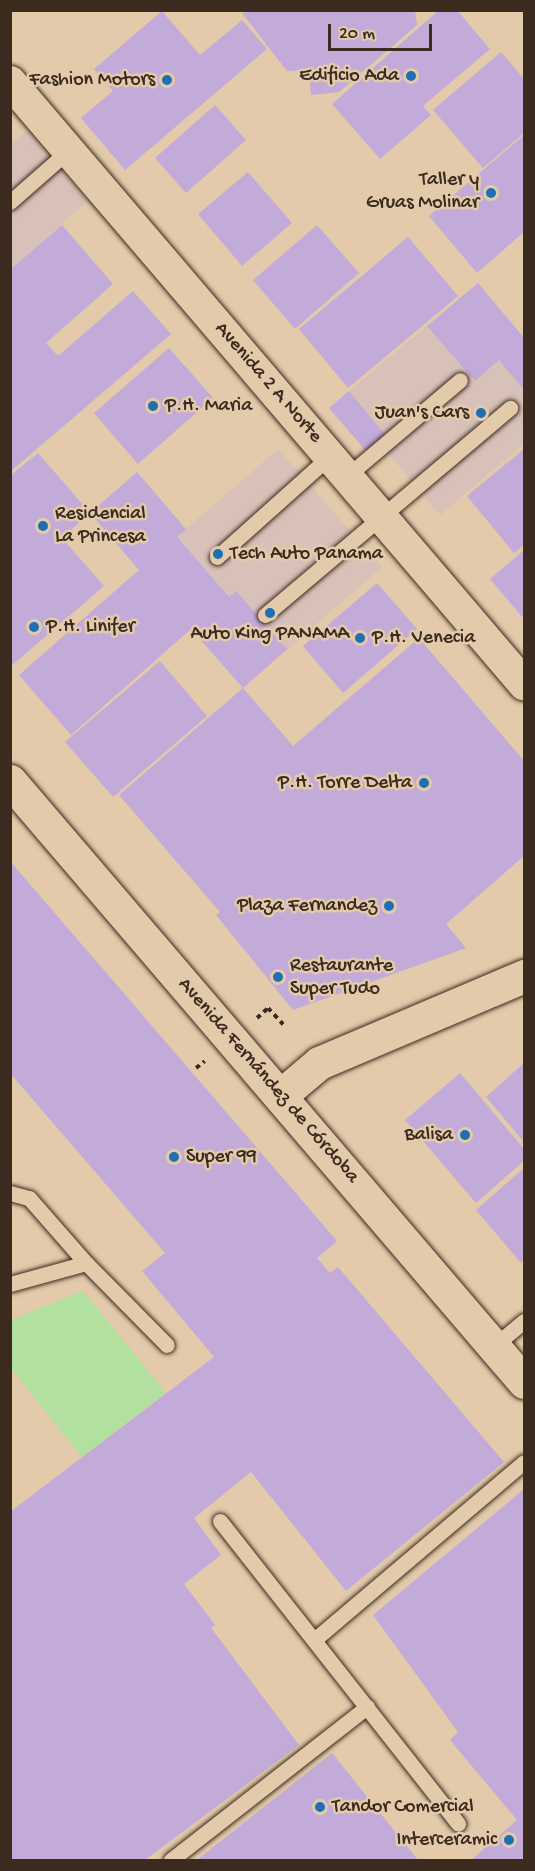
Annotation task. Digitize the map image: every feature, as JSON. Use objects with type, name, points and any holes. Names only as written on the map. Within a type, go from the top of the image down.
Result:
[{"type":"main road","name":"Avenida Fernández de Córdoba","points":[[10,781],[525,1382]]},
{"type":"main road","points":[[280,1096],[320,1063],[525,976]]},
{"type":"street","name":"Avenida 2 A Norte","points":[[10,82],[525,684]]},
{"type":"lane","points":[[10,202],[69,150]]},
{"type":"lane","points":[[217,557],[460,380]]},
{"type":"lane","points":[[265,615],[510,408]]},
{"type":"lane","points":[[10,1193],[29,1198],[86,1263],[167,1345]]},
{"type":"lane","points":[[10,1284],[86,1263]]},
{"type":"lane","points":[[494,1346],[525,1321]]},
{"type":"lane","points":[[314,1640],[525,1462]]},
{"type":"lane","points":[[220,1521],[458,1823]]},
{"type":"lane","points":[[171,1860],[368,1707]]},
{"type":"shaded area","points":[[27,131],[87,201],[11,270],[10,145]]},
{"type":"shaded area","points":[[478,283],[524,338],[524,444],[440,515],[378,441],[366,451],[329,408]]},
{"type":"shaded area","points":[[278,449],[382,567],[243,688],[139,570]]},
{"type":"green space","points":[[83,1291],[166,1393],[82,1457],[11,1369],[10,1320]]},
{"type":"building","points":[[258,10],[415,10],[417,25],[339,92],[311,95],[309,70],[287,71],[242,13]]},
{"type":"building","name":"Edificio Ada","points":[[439,10],[457,10],[490,49],[423,106],[431,115],[380,159],[332,104]]},
{"type":"building","name":"Fashion Motors","points":[[162,11],[200,55],[242,20],[267,49],[125,170],[81,118],[113,91],[94,69]]},
{"type":"building","points":[[501,52],[524,79],[524,133],[483,168],[433,110]]},
{"type":"building","points":[[215,105],[246,140],[186,193],[155,158]]},
{"type":"building","name":"Taller y Gruas Molinar","points":[[524,135],[524,232],[477,273],[429,216]]},
{"type":"building","points":[[248,172],[292,223],[242,266],[198,214]]},
{"type":"building","points":[[62,225],[113,284],[46,343],[58,356],[133,291],[171,334],[10,472],[10,270]]},
{"type":"building","points":[[317,225],[359,273],[295,329],[253,280]]},
{"type":"building","points":[[408,237],[458,296],[348,388],[299,329]]},
{"type":"building","points":[[478,283],[524,338],[524,390],[499,360],[475,381],[427,326]]},
{"type":"building","name":"P.H. Maria","points":[[169,348],[213,398],[138,464],[94,413]]},
{"type":"building","points":[[349,391],[385,435],[366,451],[329,408]]},
{"type":"building","points":[[524,449],[524,545],[514,553],[467,496]]},
{"type":"building","points":[[38,453],[90,513],[62,538],[104,586],[10,667],[10,476]]},
{"type":"building","points":[[137,472],[186,529],[177,537],[229,597],[236,591],[287,649],[243,688],[191,629],[71,735],[19,675],[139,570],[90,513]]},
{"type":"building","points":[[524,550],[524,619],[490,579]]},
{"type":"building","name":"P.H. Venecia","points":[[377,583],[417,629],[343,693],[303,646]]},
{"type":"building","points":[[419,638],[524,761],[524,856],[446,924],[466,948],[293,1010],[216,915],[220,912],[119,795],[243,688],[293,746]]},
{"type":"building","points":[[160,661],[207,716],[113,797],[65,742]]},
{"type":"building","points":[[10,861],[337,1241],[317,1258],[330,1273],[338,1267],[504,1462],[346,1591],[251,1472],[194,1518],[221,1555],[184,1584],[215,1625],[211,1628],[299,1745],[145,1860],[10,1860],[10,1512],[214,1357],[142,1271],[165,1253],[10,1073]]},
{"type":"building","points":[[524,1063],[524,1142],[486,1097]]},
{"type":"building","name":"Balisa","points":[[460,1073],[524,1149],[524,1161],[476,1203],[405,1120]]},
{"type":"building","points":[[524,1168],[524,1260],[521,1263],[476,1210]]},
{"type":"building","points":[[524,1489],[524,1860],[471,1860],[517,1820],[450,1740],[458,1732],[373,1615]]},
{"type":"building","name":"Tandor Comercial","points":[[332,1753],[418,1860],[197,1860]]},
{"type":"place","name":"Edificio Ada","points":[[411,76]]},
{"type":"place","name":"Fashion Motors","points":[[167,80]]},
{"type":"place","name":"Taller y Gruas Molinar","points":[[491,193]]},
{"type":"place","name":"P.H. Maria","points":[[153,406]]},
{"type":"place","name":"Juan's Cars","points":[[481,413]]},
{"type":"place","name":"Residencial La Princesa","points":[[43,526]]},
{"type":"place","name":"Tech Auto Panama","points":[[218,554]]},
{"type":"place","name":"Auto King PANAMA","points":[[270,613]]},
{"type":"place","name":"P.H. Linifer","points":[[34,627]]},
{"type":"place","name":"P.H. Venecia","points":[[360,638]]},
{"type":"place","name":"P.H. Torre Delta","points":[[424,783]]},
{"type":"place","name":"Plaza Fernandez","points":[[389,906]]},
{"type":"place","name":"Restaurante Super Tudo","points":[[278,977]]},
{"type":"place","name":"Balisa","points":[[465,1135]]},
{"type":"place","name":"Super 99","points":[[174,1157]]},
{"type":"place","name":"Tandor Comercial","points":[[320,1807]]},
{"type":"place","name":"Interceramic","points":[[509,1840]]}]
